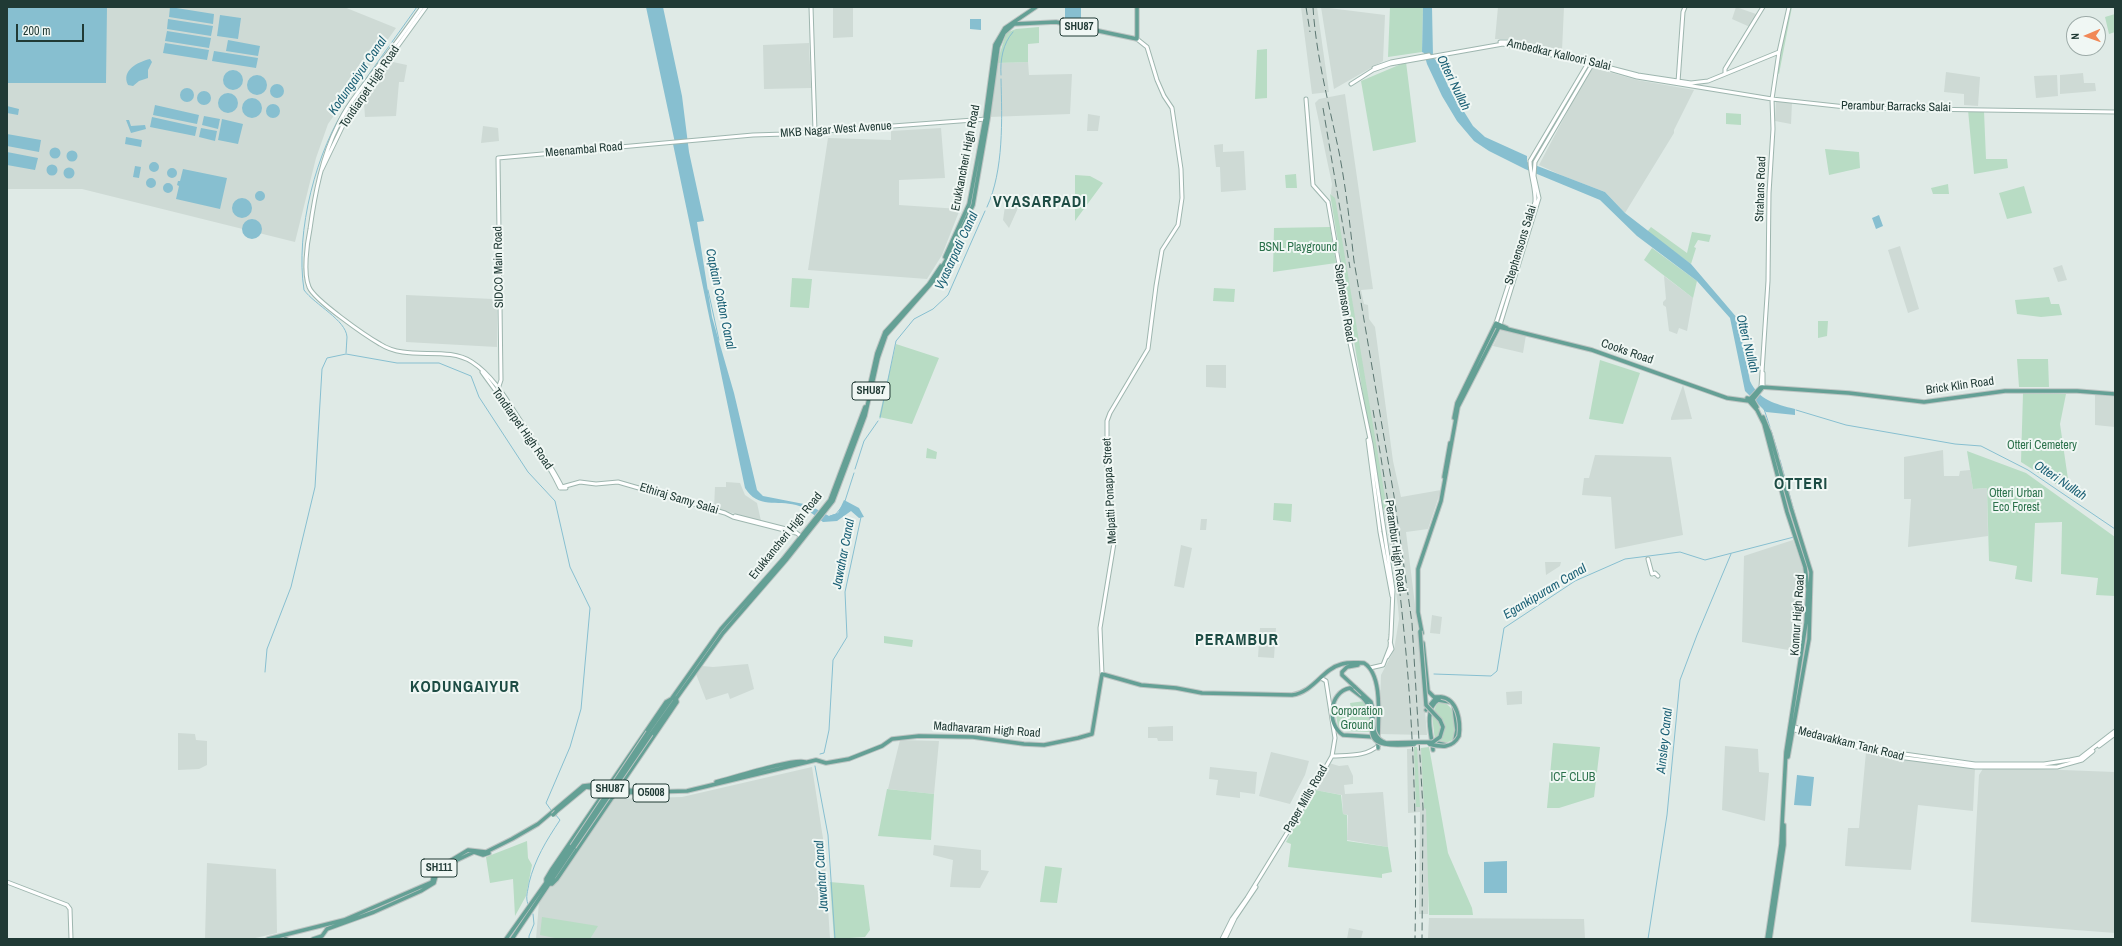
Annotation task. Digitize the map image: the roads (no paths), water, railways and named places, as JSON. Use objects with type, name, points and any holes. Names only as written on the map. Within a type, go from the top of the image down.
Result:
[{"type":"main road","name":"Tondiarpet High Road","points":[[422,7],[341,119],[323,162],[310,227],[307,255],[308,286],[316,298],[381,345],[403,353],[458,357],[472,362],[497,389],[549,463],[562,488]]},
{"type":"main road","name":"Tondiarpet High Road","points":[[321,171],[348,115],[426,7]]},
{"type":"main road","points":[[811,7],[815,131]]},
{"type":"main road","name":"Erukkancheri High Road","points":[[802,538],[825,509],[844,468],[865,407],[877,353],[885,332],[929,284],[947,254],[966,214],[987,119],[997,40],[1005,28],[1036,7]]},
{"type":"main road","points":[[1137,7],[1137,39]]},
{"type":"main road","points":[[1685,7],[1682,19],[1678,83],[1701,83],[1779,52]]},
{"type":"main road","points":[[1725,73],[1725,69],[1763,7]]},
{"type":"main road","name":"Strahans Road","points":[[1761,389],[1768,281],[1769,193],[1773,129],[1772,99],[1779,52],[1789,7]]},
{"type":"main road","name":"SHU87","points":[[987,119],[998,47],[1008,28],[1014,24],[1063,23],[1137,39]]},
{"type":"main road","name":"Melpatti Ponappa Street","points":[[1102,674],[1100,628],[1115,537],[1107,468],[1107,421],[1110,413],[1148,349],[1162,250],[1178,225],[1182,198],[1181,169],[1172,108],[1164,96],[1157,80],[1147,47],[1137,39]]},
{"type":"main road","name":"Ambedkar Kalloori Salai","points":[[1350,84],[1362,76],[1385,65],[1433,55],[1503,44],[1678,83]]},
{"type":"main road","name":"Stephensons Salai","points":[[1497,325],[1539,198],[1532,176],[1530,161],[1590,63]]},
{"type":"main road","name":"Stephensons Salai","points":[[1532,176],[1535,162],[1590,63]]},
{"type":"main road","name":"Perambur Barracks Salai","points":[[1678,83],[1772,99],[1860,108],[2115,112]]},
{"type":"main road","name":"Stephenson Road","points":[[1306,99],[1312,185],[1328,202],[1368,440],[1380,532],[1392,597]]},
{"type":"main road","name":"MKB Nagar West Avenue","points":[[670,143],[987,119]]},
{"type":"main road","name":"Meenambal Road","points":[[498,158],[670,143]]},
{"type":"main road","name":"SIDCO Main Road","points":[[497,389],[500,377],[498,158]]},
{"type":"main road","name":"Cooks Road","points":[[1497,325],[1585,348],[1738,400],[1751,400]]},
{"type":"main road","name":"Perambur High Road","points":[[1431,695],[1428,691],[1420,629],[1418,569],[1443,494],[1458,407],[1497,325]]},
{"type":"main road","points":[[1751,400],[1761,389]]},
{"type":"main road","name":"Brick Klin Road","points":[[1761,389],[1849,392],[1924,402],[2007,390],[2077,391],[2115,394]]},
{"type":"main road","name":"Konnur High Road","points":[[1751,400],[1764,424],[1805,567],[1808,589],[1806,623],[1786,773],[1784,845],[1769,939]]},
{"type":"main road","name":"Konnur High Road","points":[[1751,400],[1760,410],[1769,428],[1791,508],[1811,572],[1809,639],[1801,690],[1791,727]]},
{"type":"main road","name":"Ethiraj Samy Salai","points":[[562,488],[583,483],[626,483],[731,516],[796,533],[802,538]]},
{"type":"main road","name":"SHU87","points":[[506,939],[532,910],[649,733],[674,698],[741,611],[802,538]]},
{"type":"main road","points":[[1648,559],[1652,574],[1655,573],[1658,576]]},
{"type":"main road","name":"Perambur High Road","points":[[1371,669],[1383,665],[1392,649],[1390,641],[1394,616],[1392,597]]},
{"type":"main road","points":[[1420,629],[1426,705],[1440,720],[1443,727],[1440,737],[1433,742]]},
{"type":"main road","points":[[1102,674],[1141,685],[1209,694],[1299,694],[1329,671],[1341,664],[1364,663],[1371,669],[1378,690],[1378,747]]},
{"type":"main road","points":[[1367,665],[1351,666],[1342,672],[1342,675],[1371,702],[1374,732],[1379,739],[1386,743],[1433,742],[1448,744],[1455,739],[1458,733],[1454,706],[1440,698],[1432,702],[1426,710]]},
{"type":"main road","points":[[1369,736],[1376,726],[1376,690],[1371,669]]},
{"type":"main road","name":"Madhavaram High Road","points":[[687,790],[802,761],[806,762],[816,760],[826,763],[849,759],[882,746],[892,739],[919,736],[973,737],[1034,745],[1078,738],[1092,734],[1094,731],[1094,717],[1102,674]]},
{"type":"main road","points":[[1321,678],[1326,680],[1335,738],[1332,756]]},
{"type":"main road","points":[[1343,735],[1336,727],[1333,717],[1334,701],[1338,694],[1344,689],[1350,688],[1370,706],[1372,734],[1377,741],[1388,746],[1429,744],[1445,747],[1454,743],[1460,733],[1457,710],[1451,701],[1431,695],[1425,695]]},
{"type":"main road","points":[[674,698],[677,702],[673,708],[557,879],[552,884],[548,884],[546,879],[552,869],[620,769],[666,702],[674,698]]},
{"type":"main road","points":[[1434,750],[1430,715],[1434,704],[1440,698]]},
{"type":"main road","name":"Medavakkam Tank Road","points":[[1791,727],[1876,750],[1975,764],[2056,764],[2080,758],[2115,731]]},
{"type":"main road","name":"Medavakkam Tank Road","points":[[1791,727],[1875,753],[1975,766],[2041,768],[2082,760],[2115,734]]},
{"type":"main road","points":[[1335,738],[1343,735],[1378,737]]},
{"type":"main road","name":"Paper Mills Road","points":[[1225,939],[1332,756],[1370,752],[1384,741]]},
{"type":"main road","points":[[620,769],[627,774]]},
{"type":"main road","name":"SH111","points":[[313,939],[322,936],[327,929],[421,891],[434,883],[437,872],[444,866],[474,852],[485,855],[491,853],[540,826],[586,787],[606,790]]},
{"type":"main road","name":"O5008","points":[[618,788],[634,791],[687,790]]},
{"type":"main road","name":"O5008","points":[[615,793],[687,790]]},
{"type":"main road","points":[[598,801],[606,806]]},
{"type":"main road","name":"SH111","points":[[268,939],[326,926],[353,917],[432,882],[435,870],[464,852],[473,849],[488,851],[538,824],[554,813]]},
{"type":"main road","name":"Paper Mills Road","points":[[1222,939],[1233,917],[1265,870]]},
{"type":"main road","points":[[7,882],[63,902],[70,909],[71,939]]},
{"type":"main road","name":"SHU87","points":[[512,939],[532,904],[548,884]]},
{"type":"water","points":[[7,7],[107,7],[106,83],[7,83]]},
{"type":"water","points":[[170,7],[214,14],[213,24],[169,17]]},
{"type":"water","points":[[646,7],[663,7],[682,96],[689,152],[704,221],[697,222],[712,317],[734,393],[757,490],[763,496],[809,505],[829,516],[838,513],[844,500],[859,508],[864,517],[859,518],[851,511],[837,521],[823,522],[811,512],[800,506],[756,499],[750,495],[745,488]]},
{"type":"water","points":[[1065,7],[1081,7],[1081,25],[1065,22]]},
{"type":"water","points":[[1423,7],[1432,7],[1433,57],[1439,64],[1448,86],[1473,126],[1485,137],[1527,156],[1527,162],[1605,192],[1625,213],[1691,264],[1738,319],[1750,381],[1758,393],[1774,403],[1795,409],[1795,415],[1766,412],[1745,391],[1730,318],[1697,281],[1637,236],[1600,200],[1525,169],[1489,151],[1474,141],[1457,121],[1442,96],[1427,64],[1424,53],[1422,52]]},
{"type":"water","points":[[220,15],[241,18],[238,39],[217,36]]},
{"type":"water","points":[[168,19],[213,26],[211,36],[167,29]]},
{"type":"water","points":[[970,19],[981,19],[981,30],[970,29]]},
{"type":"water","points":[[167,31],[211,38],[209,48],[165,41]]},
{"type":"water","points":[[228,40],[260,46],[258,56],[226,51]]},
{"type":"water","points":[[165,43],[209,50],[207,60],[163,53]]},
{"type":"water","points":[[214,51],[258,58],[256,68],[212,61]]},
{"type":"water","points":[[150,59],[152,62],[148,70],[148,78],[139,81],[133,86],[128,85],[126,80],[129,71],[141,62]]},
{"type":"water","points":[[233,70],[240,73],[243,80],[240,87],[233,90],[226,87],[223,80],[226,73]]},
{"type":"water","points":[[257,75],[264,78],[267,85],[264,92],[257,95],[250,92],[247,85],[250,78]]},
{"type":"water","points":[[277,84],[282,86],[284,91],[282,96],[277,98],[272,96],[270,91],[272,86]]},
{"type":"water","points":[[184,88],[190,88],[194,92],[194,98],[190,102],[184,102],[180,98],[180,92]]},
{"type":"water","points":[[201,91],[207,91],[211,95],[211,101],[207,105],[201,105],[197,101],[197,95]]},
{"type":"water","points":[[228,93],[235,96],[238,103],[235,110],[228,113],[221,110],[218,103],[221,96]]},
{"type":"water","points":[[252,98],[259,101],[262,108],[259,115],[252,118],[245,115],[242,108],[245,101]]},
{"type":"water","points":[[273,104],[278,106],[280,111],[278,116],[273,118],[268,116],[266,111],[268,106]]},
{"type":"water","points":[[155,105],[199,115],[197,124],[153,115]]},
{"type":"water","points":[[7,106],[19,109],[18,115],[7,113]]},
{"type":"water","points":[[204,116],[220,119],[218,129],[202,125]]},
{"type":"water","points":[[152,117],[197,127],[195,136],[150,127]]},
{"type":"water","points":[[222,119],[243,124],[238,144],[218,140]]},
{"type":"water","points":[[126,120],[129,120],[131,126],[145,125],[146,129],[131,133]]},
{"type":"water","points":[[201,128],[217,131],[215,141],[199,137]]},
{"type":"water","points":[[7,134],[41,140],[39,152],[7,146]]},
{"type":"water","points":[[126,137],[142,140],[141,147],[125,144]]},
{"type":"water","points":[[53,148],[57,148],[59,149],[59,157],[53,158],[50,155],[50,151]]},
{"type":"water","points":[[70,151],[74,151],[76,152],[76,160],[70,161],[67,158],[67,154]]},
{"type":"water","points":[[7,152],[38,158],[35,170],[7,165]]},
{"type":"water","points":[[152,162],[156,162],[158,163],[158,171],[152,172],[149,169],[149,165]]},
{"type":"water","points":[[50,165],[54,165],[56,166],[56,174],[50,175],[47,172],[47,168]]},
{"type":"water","points":[[135,166],[141,167],[139,178],[133,177]]},
{"type":"water","points":[[67,168],[71,168],[73,169],[73,177],[67,178],[64,175],[64,171]]},
{"type":"water","points":[[170,168],[174,168],[176,169],[176,177],[170,178],[167,175],[167,171]]},
{"type":"water","points":[[183,169],[227,178],[220,209],[176,199],[179,186],[177,185],[178,181],[180,181]]},
{"type":"water","points":[[149,178],[153,178],[155,179],[155,187],[149,188],[146,185],[146,181]]},
{"type":"water","points":[[166,183],[170,183],[172,184],[172,192],[166,193],[163,190],[163,186]]},
{"type":"water","points":[[258,191],[262,191],[264,192],[264,200],[258,201],[255,198],[255,194]]},
{"type":"water","points":[[242,198],[249,201],[252,208],[249,215],[242,218],[235,215],[232,208],[235,201]]},
{"type":"water","points":[[1879,215],[1883,226],[1876,229],[1872,218]]},
{"type":"water","points":[[252,219],[259,222],[262,229],[259,236],[252,239],[245,236],[242,229],[245,222]]},
{"type":"water","points":[[1797,775],[1814,777],[1811,806],[1794,805]]},
{"type":"water","points":[[1507,861],[1507,893],[1484,893],[1484,862]]},
{"type":"waterway","name":"Kodungaiyur Canal","points":[[357,91],[417,7]]},
{"type":"waterway","name":"Vyasarpadi Canal","points":[[1001,75],[1003,52],[1007,41],[1013,32]]},
{"type":"waterway","name":"Vyasarpadi Canal","points":[[987,207],[993,193],[1001,144],[1001,79]]},
{"type":"waterway","name":"Kodungaiyur Canal","points":[[346,353],[347,337],[345,331],[336,319],[304,290],[302,267],[306,218],[318,167],[337,121],[349,102]]},
{"type":"waterway","name":"Vyasarpadi Canal","points":[[880,418],[896,341],[914,319],[933,309],[948,295],[985,211]]},
{"type":"waterway","name":"Captain Cotton Canal","points":[[708,290],[719,340]]},
{"type":"waterway","points":[[265,672],[267,649],[291,587],[315,487],[322,369],[327,358],[346,354],[397,363],[439,363],[471,376],[479,397],[528,472],[555,501],[570,567],[590,608],[581,709],[570,747],[546,803],[551,810]]},
{"type":"waterway","name":"Egankipuram Canal","points":[[1764,409],[1770,427]]},
{"type":"waterway","name":"Otteri Nullah","points":[[1796,410],[1846,425],[1955,444],[1981,446],[2028,470],[2115,529]]},
{"type":"waterway","name":"Vyasarpadi Canal","points":[[855,469],[864,441],[878,421]]},
{"type":"waterway","name":"Egankipuram Canal","points":[[1771,430],[1779,456]]},
{"type":"waterway","name":"Egankipuram Canal","points":[[1780,460],[1800,533]]},
{"type":"waterway","name":"Vyasarpadi Canal","points":[[845,501],[854,473]]},
{"type":"waterway","name":"Captain Cotton Canal","points":[[830,516],[836,514],[843,505]]},
{"type":"waterway","name":"Jawahar Canal","points":[[820,754],[824,753],[829,730],[833,660],[847,637],[845,592],[861,517]]},
{"type":"waterway","name":"Egankipuram Canal","points":[[1434,674],[1491,676],[1497,671],[1504,628],[1575,581],[1625,559],[1680,552],[1705,560],[1794,537]]},
{"type":"waterway","name":"Ainsley Canal","points":[[1648,939],[1667,815],[1680,680],[1731,554]]},
{"type":"waterway","name":"Jawahar Canal","points":[[815,766],[828,835],[835,939]]},
{"type":"waterway","points":[[528,904],[527,894],[534,866],[560,820],[555,814]]},
{"type":"waterway","points":[[529,939],[534,924],[533,914]]},
{"type":"railway","points":[[1306,7],[1310,32]]},
{"type":"railway","points":[[1313,7],[1320,62],[1344,179],[1354,261],[1394,496],[1412,623],[1423,808],[1422,939]]},
{"type":"railway","points":[[1323,108],[1350,268]]},
{"type":"railway","points":[[1373,410],[1394,542],[1407,661],[1414,780],[1416,860],[1415,939]]},
{"type":"district","name":"VYASARPADI","points":[[1040,203]]},
{"type":"district","name":"OTTERI","points":[[1801,485]]},
{"type":"district","name":"PERAMBUR","points":[[1237,641]]},
{"type":"district","name":"KODUNGAIYUR","points":[[465,688]]},
{"type":"park label","name":"BSNL Playground","points":[[1298,248]]},
{"type":"park label","name":"Otteri Cemetery","points":[[2042,446]]},
{"type":"park label","name":"Otteri Urban Eco Forest","points":[[2016,501]]},
{"type":"park label","name":"Corporation Ground","points":[[1357,719]]},
{"type":"park label","name":"ICF CLUB","points":[[1573,778]]}]
